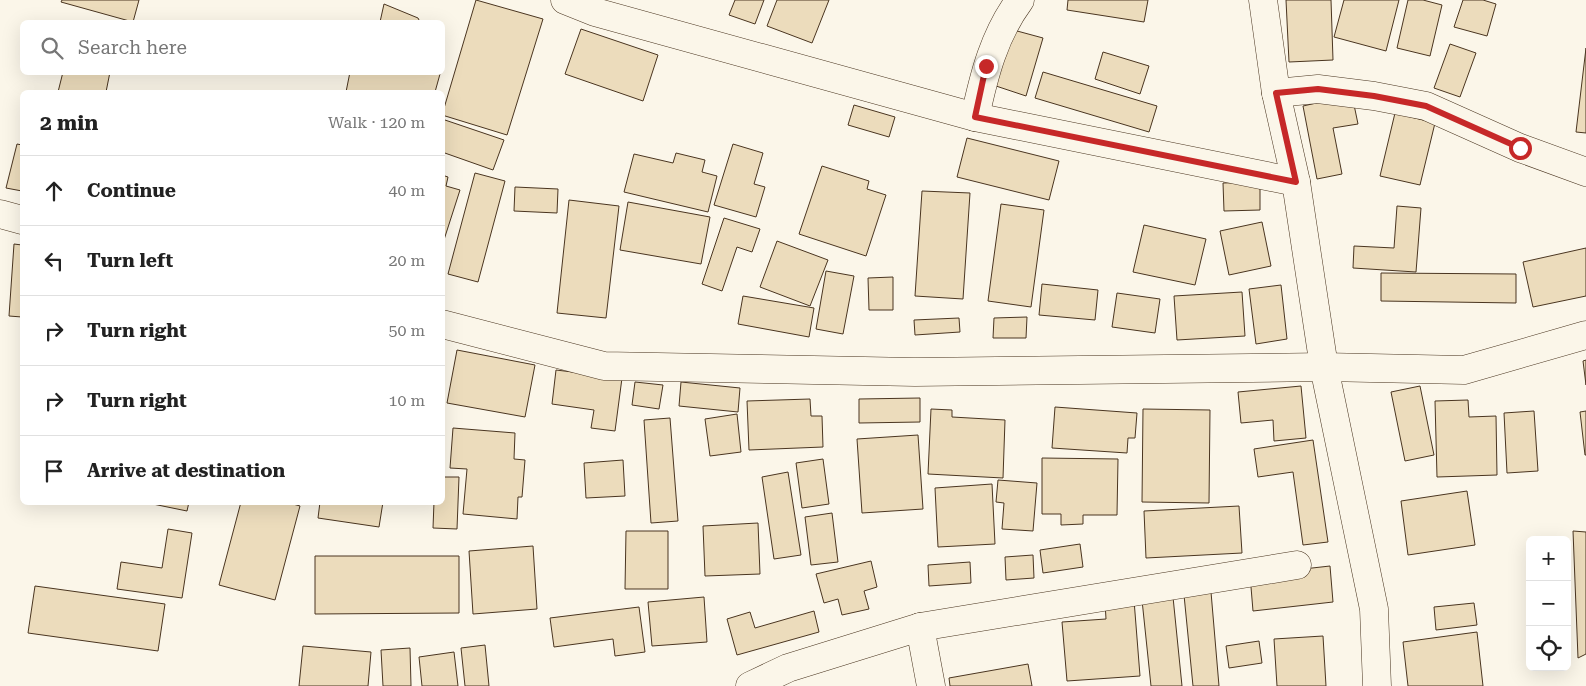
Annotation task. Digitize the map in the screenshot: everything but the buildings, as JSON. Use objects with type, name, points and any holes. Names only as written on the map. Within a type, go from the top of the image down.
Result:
[{"type":"street","points":[[565,0],[595,12],[975,117],[1296,182]]},
{"type":"street","points":[[975,117],[986,66],[1008,15],[1020,0]]},
{"type":"street","points":[[1263,0],[1276,93],[1296,182],[1324,367],[1374,609],[1377,686]]},
{"type":"street","points":[[1276,93],[1318,89],[1374,96],[1426,106],[1520,148],[1586,172]]},
{"type":"street","points":[[0,214],[20,219]]},
{"type":"street","points":[[445,325],[604,366],[914,372],[1324,367],[1464,370],[1586,335]]},
{"type":"street","points":[[750,686],[788,668],[920,627],[1297,564]]},
{"type":"street","points":[[920,627],[931,686]]},
{"type":"route","points":[[986,66],[975,117],[1296,182],[1276,93],[1318,89],[1374,96],[1426,106],[1520,148]]}]
